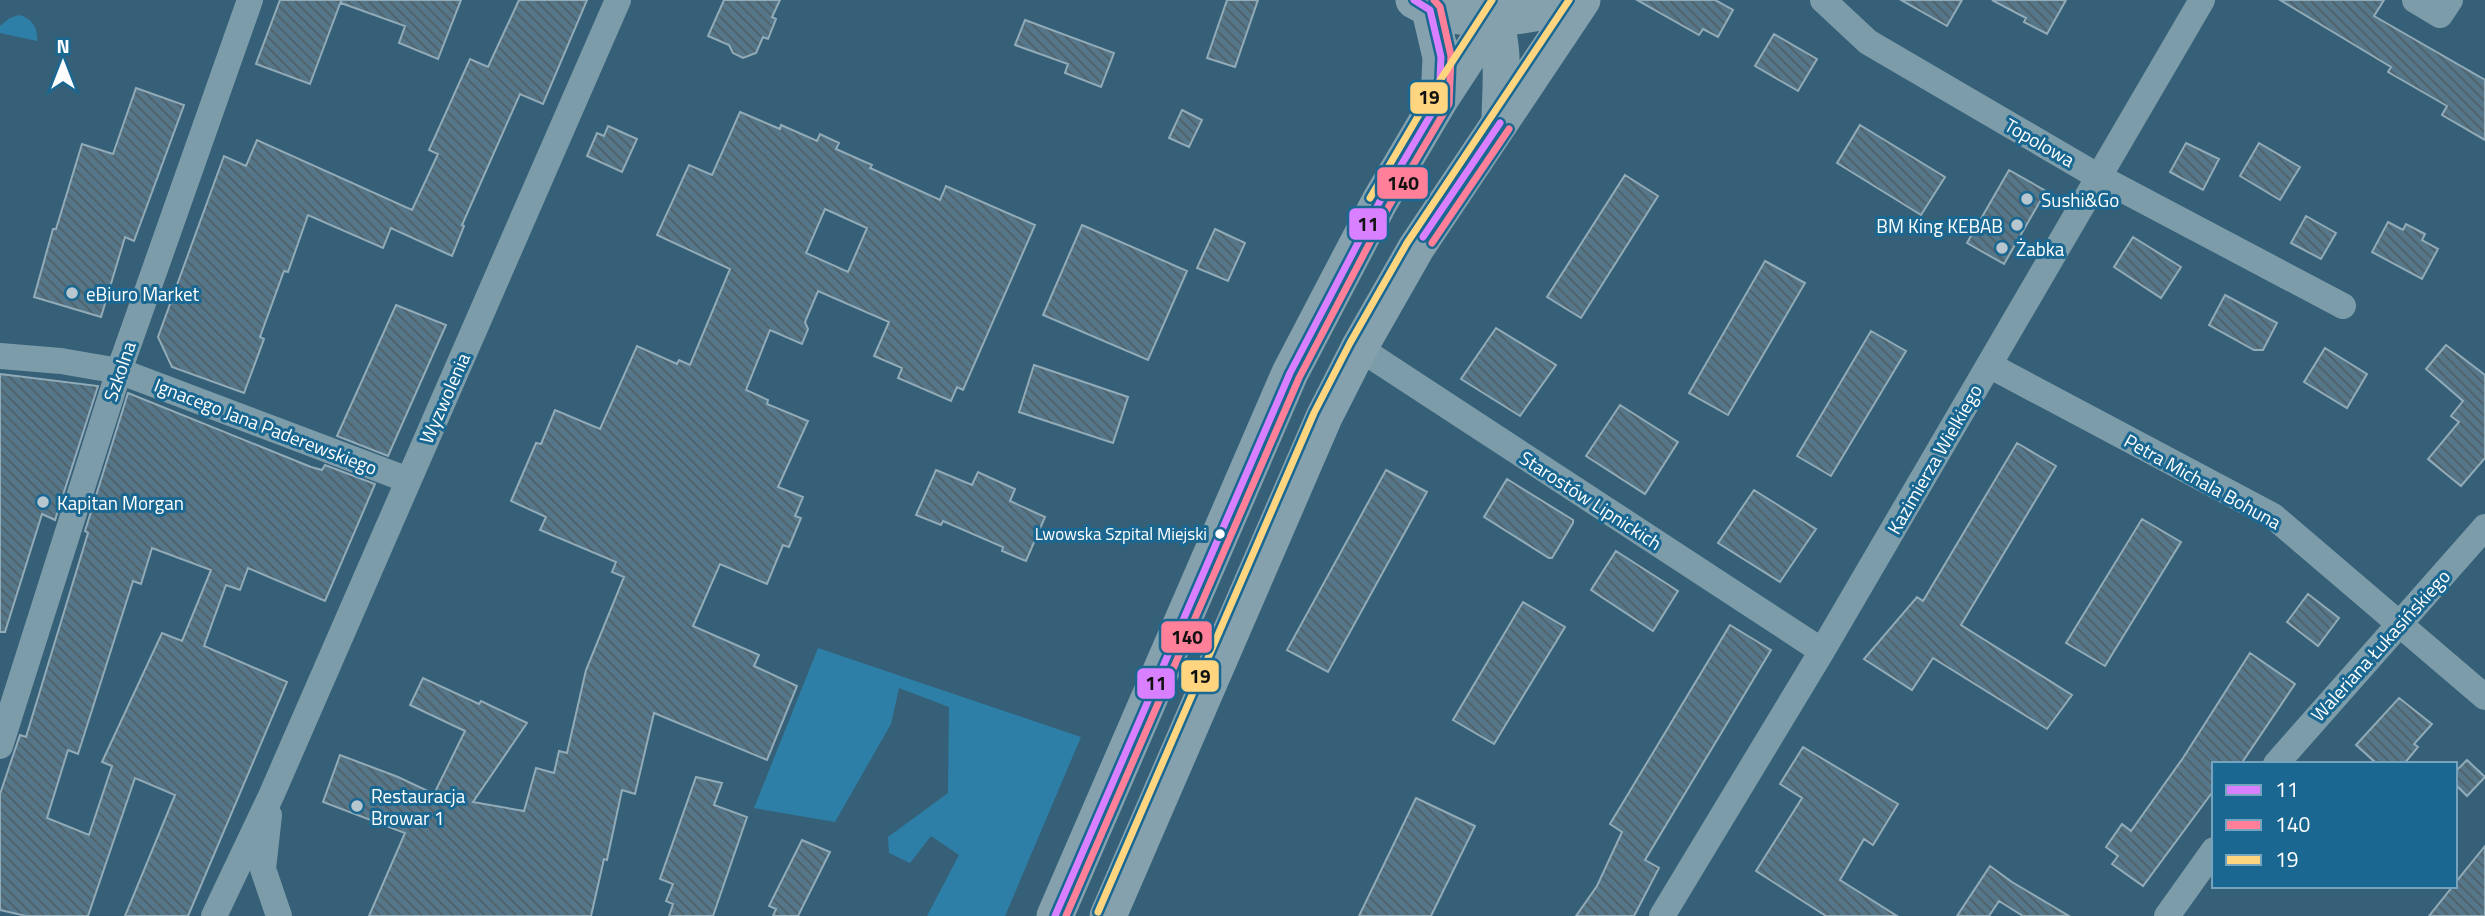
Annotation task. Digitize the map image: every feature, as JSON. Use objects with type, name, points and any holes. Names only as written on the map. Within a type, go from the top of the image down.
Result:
[{"type":"main road","points":[[1422,5],[1461,16],[1495,6],[1524,15],[1582,0]]},
{"type":"main road","points":[[1108,916],[1324,417],[1359,348],[1416,248],[1582,0]]},
{"type":"main road","points":[[1422,5],[1441,57],[1439,101]]},
{"type":"main road","points":[[1055,916],[1290,373],[1380,201],[1495,6]]},
{"type":"main road","points":[[1495,6],[1501,70],[1500,123]]},
{"type":"street","name":"Szkolna","points":[[0,746],[119,371],[250,0]]},
{"type":"street","name":"Wyzwolenia","points":[[214,916],[271,796],[618,0]]},
{"type":"street","name":"Topolowa","points":[[1823,0],[1868,42],[2099,177],[2343,306]]},
{"type":"street","name":"Kazimierza Wielkiego","points":[[1662,916],[1822,652],[2202,0]]},
{"type":"street","points":[[2415,0],[2440,15],[2450,0]]},
{"type":"street","name":"Starostów Lipnickich","points":[[1359,348],[1822,652]]},
{"type":"street","name":"Ignacego Jana Paderewskiego","points":[[0,356],[61,361],[119,371],[408,480]]},
{"type":"street","name":"Petra Michala Bohuna","points":[[1989,365],[2273,516],[2485,697]]},
{"type":"street","name":"Waleriana Łukasińskiego","points":[[2278,762],[2485,527]]},
{"type":"street","name":"Wyzwolenia","points":[[271,796],[263,869],[279,916]]},
{"type":"street","points":[[2166,916],[2212,853]]},
{"type":"shaded area","points":[[19,15],[33,24],[37,41],[0,33],[0,26]]},
{"type":"shaded area","points":[[818,648],[1081,737],[1005,916],[927,916],[959,855],[931,836],[910,863],[889,853],[888,837],[948,793],[949,707],[899,688],[891,724],[835,822],[754,808]]},
{"type":"building","points":[[280,0],[461,0],[438,59],[399,43],[405,26],[341,1],[310,84],[256,64]]},
{"type":"building","points":[[519,0],[587,0],[543,104],[520,94],[462,225],[464,226],[452,256],[391,228],[383,248],[308,215],[288,272],[284,271],[260,337],[264,339],[244,393],[172,367],[158,337],[224,156],[246,166],[257,140],[412,210],[438,154],[429,150],[470,59],[488,67]]},
{"type":"building","points":[[724,0],[780,0],[772,17],[776,19],[768,39],[763,37],[756,53],[743,58],[733,53],[729,45],[708,36]]},
{"type":"building","points":[[1227,0],[1258,0],[1235,67],[1207,58]]},
{"type":"building","points":[[1637,0],[1715,0],[1733,10],[1718,37],[1703,29],[1699,35]]},
{"type":"building","points":[[1901,0],[1962,0],[1947,26]]},
{"type":"building","points":[[1992,0],[2066,0],[2047,34],[2024,22],[2026,18]]},
{"type":"building","points":[[2280,0],[2384,0],[2374,16],[2485,80],[2485,140],[2442,115],[2447,106],[2388,72],[2391,67]]},
{"type":"building","points":[[1025,20],[1114,53],[1101,87],[1065,73],[1068,64],[1015,45]]},
{"type":"building","points":[[1774,34],[1817,59],[1798,91],[1755,66]]},
{"type":"building","points":[[136,88],[184,105],[134,241],[125,237],[101,317],[34,297],[53,229],[56,229],[82,144],[113,154]]},
{"type":"building","points":[[1182,110],[1202,120],[1189,147],[1169,138]]},
{"type":"building","points":[[740,112],[780,129],[781,125],[817,141],[820,134],[839,143],[836,149],[872,165],[870,168],[940,200],[946,186],[1035,225],[963,390],[957,387],[951,401],[898,378],[902,368],[874,356],[889,322],[818,291],[805,322],[808,329],[802,344],[770,330],[746,390],[768,400],[767,404],[808,421],[778,487],[803,497],[795,516],[801,518],[789,547],[783,545],[767,584],[720,564],[693,626],[759,655],[754,666],[797,686],[767,760],[654,713],[635,794],[622,790],[607,860],[604,859],[591,916],[369,916],[405,833],[323,802],[340,755],[434,794],[465,731],[410,705],[423,678],[527,723],[473,802],[524,811],[536,768],[554,773],[559,751],[567,753],[586,670],[624,577],[612,572],[616,562],[540,530],[546,517],[511,501],[536,443],[541,444],[555,410],[600,429],[637,346],[677,364],[679,360],[690,365],[730,269],[657,235],[689,165],[712,175]],"holes":[[[825,209],[867,228],[848,272],[806,253]]]},
{"type":"building","points":[[1860,125],[1945,177],[1921,215],[1837,163]]},
{"type":"building","points":[[608,126],[637,139],[622,172],[587,156],[597,133],[604,136]]},
{"type":"building","points":[[2186,143],[2219,159],[2203,190],[2170,172]]},
{"type":"building","points":[[2259,143],[2300,167],[2280,200],[2240,176]]},
{"type":"building","points":[[2009,170],[2046,191],[2004,264],[1967,243]]},
{"type":"building","points":[[1625,175],[1658,196],[1581,318],[1547,297]]},
{"type":"building","points":[[2306,216],[2336,233],[2321,259],[2291,243]]},
{"type":"building","points":[[2388,222],[2403,230],[2406,224],[2425,234],[2422,240],[2438,249],[2422,279],[2372,252]]},
{"type":"building","points":[[1082,225],[1187,271],[1148,360],[1043,315]]},
{"type":"building","points":[[1215,229],[1245,243],[1228,281],[1197,268]]},
{"type":"building","points":[[2133,237],[2181,267],[2161,298],[2114,267]]},
{"type":"building","points":[[1765,261],[1805,283],[1728,415],[1689,393]]},
{"type":"building","points":[[2225,295],[2277,323],[2263,350],[2254,350],[2209,325]]},
{"type":"building","points":[[396,305],[446,325],[388,456],[337,436]]},
{"type":"building","points":[[1496,328],[1556,365],[1520,416],[1461,379]]},
{"type":"building","points":[[1871,331],[1906,351],[1831,476],[1797,456]]},
{"type":"building","points":[[2446,345],[2485,375],[2485,458],[2461,486],[2428,459],[2459,422],[2451,416],[2463,401],[2426,369]]},
{"type":"building","points":[[2325,348],[2367,374],[2347,408],[2304,382]]},
{"type":"building","points":[[1034,365],[1128,397],[1113,443],[1019,412]]},
{"type":"building","points":[[0,374],[98,386],[55,520],[42,514],[5,632],[0,632]]},
{"type":"building","points":[[128,393],[311,467],[322,470],[325,465],[375,484],[325,601],[248,568],[240,590],[226,585],[204,646],[287,682],[188,916],[125,916],[175,795],[135,778],[88,916],[26,916],[0,910],[0,794],[20,735],[26,737],[88,533],[85,531]],"holes":[[[152,548],[211,570],[182,641],[162,633],[102,762],[112,766],[89,835],[47,818],[68,750],[78,754],[133,581],[141,584]]]},
{"type":"building","points":[[1620,405],[1678,442],[1645,494],[1586,456]]},
{"type":"building","points":[[2017,443],[2056,466],[1961,625],[2072,695],[2047,729],[1933,658],[1912,690],[1864,659],[1917,597],[1923,601]]},
{"type":"building","points":[[936,470],[972,485],[978,472],[1015,489],[1010,501],[1045,517],[1026,561],[1002,551],[1003,547],[943,521],[941,525],[916,515]]},
{"type":"building","points":[[1386,470],[1427,492],[1328,672],[1287,650]]},
{"type":"building","points":[[1507,479],[1573,520],[1552,558],[1484,517]]},
{"type":"building","points":[[1754,490],[1816,529],[1780,582],[1718,543]]},
{"type":"building","points":[[2142,519],[2181,542],[2105,666],[2066,643]]},
{"type":"building","points":[[1616,551],[1678,591],[1653,631],[1591,590]]},
{"type":"building","points":[[2308,594],[2339,618],[2318,646],[2287,622]]},
{"type":"building","points":[[1523,602],[1565,627],[1494,744],[1453,720]]},
{"type":"building","points":[[1730,625],[1771,650],[1645,860],[1659,868],[1634,916],[1576,916],[1597,886],[1622,832],[1610,824]]},
{"type":"building","points":[[2250,653],[2295,684],[2242,762],[2212,762],[2212,793],[2143,886],[2112,864],[2118,856],[2106,847],[2122,824],[2131,831],[2183,758]]},
{"type":"building","points":[[2399,698],[2432,724],[2414,744],[2418,747],[2406,762],[2375,762],[2356,745]]},
{"type":"building","points":[[1803,747],[1898,804],[1873,845],[1864,839],[1840,880],[1897,916],[1826,916],[1756,871],[1802,798],[1780,784]]},
{"type":"building","points":[[2467,760],[2485,777],[2467,796],[2457,786],[2457,770]]},
{"type":"building","points":[[696,777],[722,783],[714,805],[747,817],[713,916],[669,916],[673,904],[666,901],[673,884],[660,879]]},
{"type":"building","points":[[1416,798],[1475,826],[1431,916],[1359,916]]},
{"type":"building","points":[[802,840],[830,852],[798,916],[773,916],[776,909],[769,906]]},
{"type":"building","points":[[2485,846],[2485,916],[2429,916],[2451,888],[2457,888],[2457,881]]},
{"type":"building","points":[[1990,866],[2069,916],[2023,916],[1999,901],[1989,916],[1957,916]]},
{"type":"transit line","name":"11","points":[[1055,916],[1290,373],[1380,201],[1439,101],[1441,57],[1430,10],[1414,0]]},
{"type":"transit line","name":"140","points":[[1066,916],[1299,378],[1389,206],[1449,104],[1451,56],[1440,7],[1434,0]]},
{"type":"transit line","name":"19","points":[[1370,198],[1430,96],[1492,0]]},
{"type":"transit line","name":"19","points":[[1098,912],[1314,413],[1350,343],[1407,243],[1569,0]]},
{"type":"transit line","name":"11","points":[[1423,237],[1500,123]]},
{"type":"transit line","name":"140","points":[[1432,243],[1509,129]]},
{"type":"place","name":"Sushi&Go","points":[[2027,199]]},
{"type":"place","name":"BM King KEBAB","points":[[2017,225]]},
{"type":"place","name":"Żabka","points":[[2002,248]]},
{"type":"place","name":"eBiuro Market","points":[[72,293]]},
{"type":"place","name":"Kapitan Morgan","points":[[43,502]]},
{"type":"place","name":"Lwowska Szpital Miejski","points":[[1220,534]]},
{"type":"place","name":"Restauracja Browar 1","points":[[357,806]]}]
